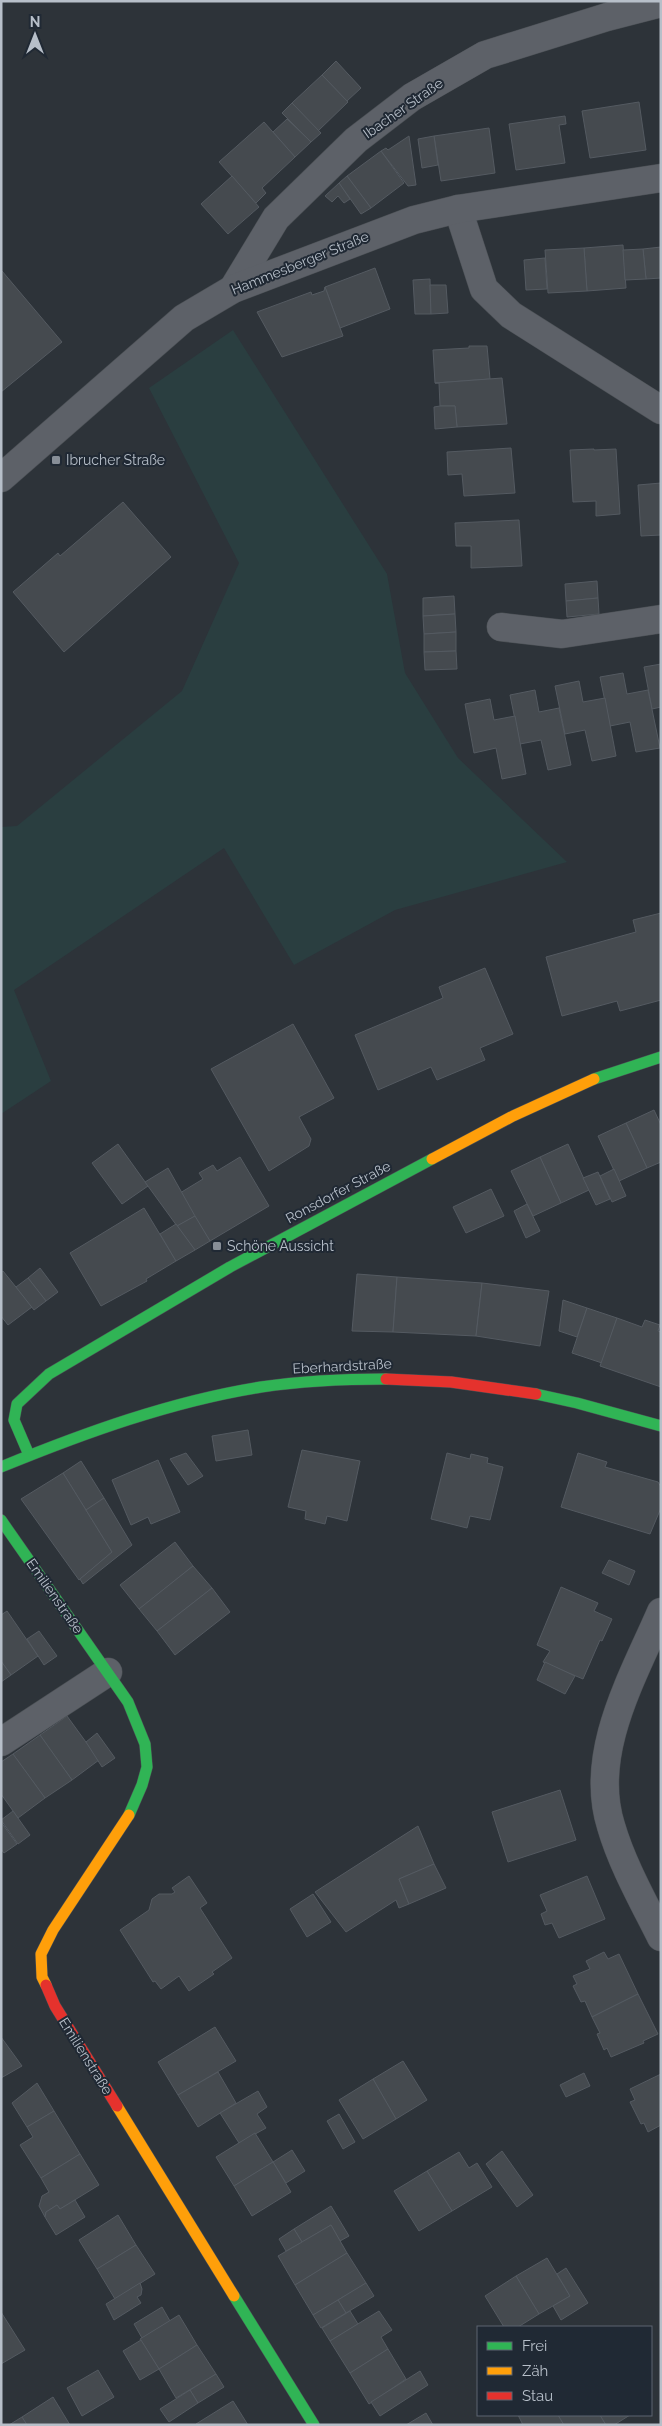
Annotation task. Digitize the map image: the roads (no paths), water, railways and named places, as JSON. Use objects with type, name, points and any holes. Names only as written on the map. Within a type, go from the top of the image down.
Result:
[{"type":"main road","name":"Ronsdorfer Straße","points":[[29,1455],[14,1420],[17,1404],[49,1374],[230,1267],[513,1116],[597,1078],[661,1057]]},
{"type":"main road","name":"Eberhardstraße","points":[[1,1467],[90,1431],[254,1388],[365,1378],[418,1379],[490,1385],[573,1400],[661,1426]]},
{"type":"main road","name":"Emilienstraße","points":[[1,1520],[128,1702],[145,1744],[147,1767],[142,1785],[126,1823],[53,1930],[41,1954],[42,1978],[55,2006],[314,2425]]},
{"type":"street","name":"Ibacher Straße","points":[[233,289],[276,218],[356,140],[412,97],[485,55],[606,16],[661,3]]},
{"type":"street","name":"Hammesberger Straße","points":[[1,478],[184,318],[233,289],[371,234],[414,220],[458,209],[661,178]]},
{"type":"street","points":[[458,209],[484,289],[512,315],[661,410]]},
{"type":"street","points":[[501,627],[562,634],[661,619]]},
{"type":"street","points":[[661,1612],[614,1724],[604,1780],[610,1824],[625,1862],[661,1937]]},
{"type":"street","points":[[1,1742],[108,1672]]},
{"type":"place","name":"Ibrucher Straße","points":[[56,460]]},
{"type":"place","name":"Schöne Aussicht","points":[[217,1246]]}]
